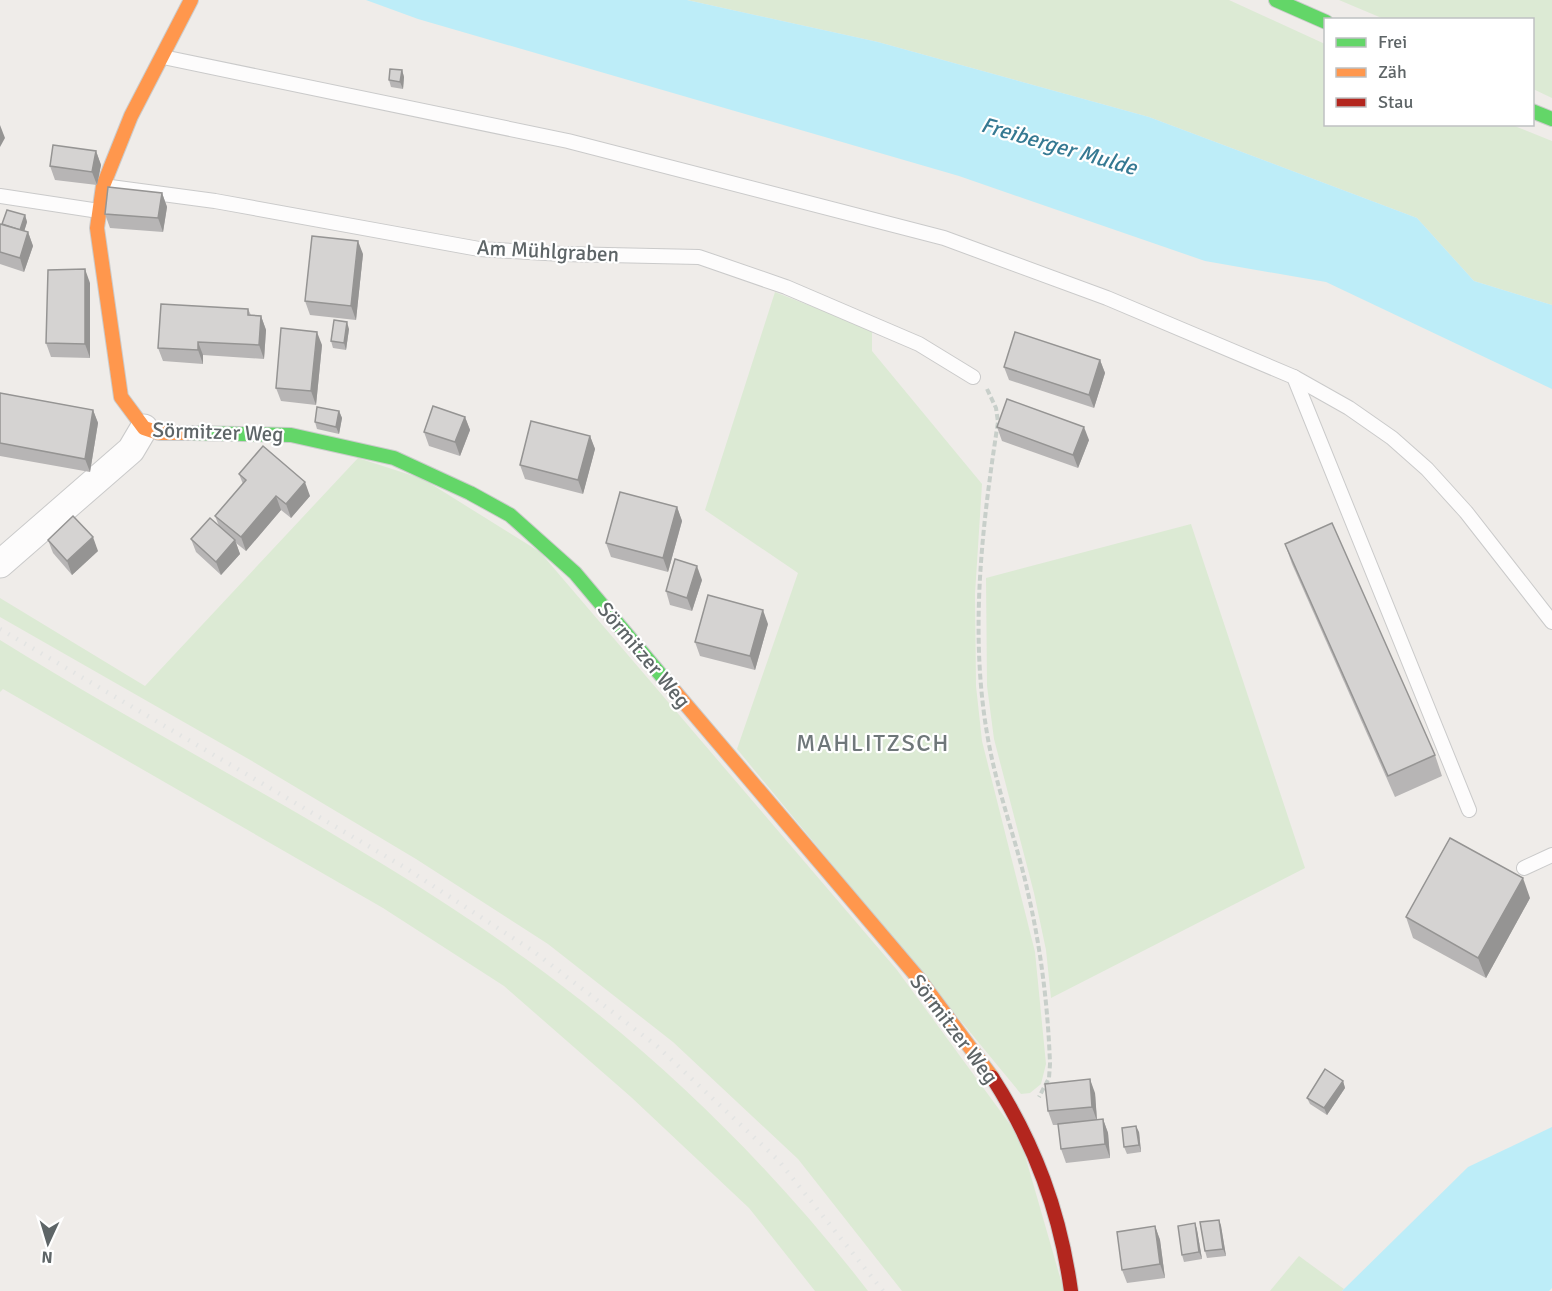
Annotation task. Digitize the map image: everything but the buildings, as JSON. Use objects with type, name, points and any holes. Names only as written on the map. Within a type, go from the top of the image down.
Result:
[{"type":"street","points":[[1276,0],[1324,21]]},
{"type":"street","points":[[144,428],[121,397],[97,228],[103,186],[131,116],[188,5]]},
{"type":"street","points":[[1534,111],[1552,119]]},
{"type":"street","name":"Sörmitzer Weg","points":[[0,564],[131,450],[144,428],[159,433],[291,435],[353,448],[394,458],[429,473],[510,515],[575,573],[911,971],[971,1049],[1014,1110],[1037,1158],[1055,1210],[1071,1291]]},
{"type":"lane","points":[[163,57],[568,141],[944,238],[1107,298],[1294,377],[1349,408],[1392,438],[1427,470],[1466,512],[1552,622]]},
{"type":"lane","name":"Am Mühlgraben","points":[[103,186],[215,201],[479,249],[562,254],[699,257],[786,287],[918,344],[973,377]]},
{"type":"lane","points":[[0,196],[99,211]]},
{"type":"lane","points":[[1294,377],[1469,810]]},
{"type":"lane","points":[[1524,868],[1552,855]]},
{"type":"path","points":[[973,377],[990,392],[998,422],[985,508],[979,592],[988,740],[1029,894],[1044,976],[1049,1028],[1049,1078],[1043,1092],[1030,1105],[1014,1110]]},
{"type":"green space","points":[[687,0],[1229,0],[1324,44],[1324,126],[1514,126],[1552,141],[1552,305],[1474,281],[1417,218],[1149,117],[878,42]]},
{"type":"green space","points":[[1339,0],[1552,0],[1552,98],[1534,89],[1534,18],[1382,18]]},
{"type":"green space","points":[[775,292],[872,330],[872,351],[982,484],[975,594],[976,686],[982,741],[1035,952],[1046,1064],[1041,1084],[1030,1093],[1021,1094],[737,749],[798,573],[705,510]]},
{"type":"green space","points":[[358,458],[423,479],[540,552],[897,970],[1020,1138],[1064,1291],[902,1291],[798,1159],[673,1042],[548,944],[416,859],[252,761],[0,617],[0,598],[145,686]]},
{"type":"green space","points":[[1191,524],[1305,868],[1051,998],[1046,950],[1034,893],[994,739],[987,686],[986,578]]},
{"type":"green space","points":[[0,640],[398,874],[463,915],[574,995],[665,1072],[751,1155],[831,1244],[868,1291],[815,1291],[749,1208],[631,1097],[504,986],[383,908],[3,689],[0,692]]},
{"type":"green space","points":[[1299,1256],[1344,1289],[1342,1291],[1270,1291]]},
{"type":"water","name":"Freiberger Mulde","points":[[366,0],[687,0],[878,42],[1149,117],[1417,218],[1474,281],[1552,305],[1552,389],[1326,282],[1205,261],[959,176],[418,19]]},
{"type":"water","points":[[1552,1127],[1552,1288],[1549,1291],[1342,1291],[1468,1167]]},
{"type":"railway","points":[[0,629],[404,867],[533,951],[658,1047],[778,1160],[883,1291]]},
{"type":"traffic: fast","points":[[1276,0],[1324,21]]},
{"type":"traffic: fast","points":[[1534,112],[1552,119]]},
{"type":"traffic: fast","points":[[190,433],[291,435],[394,458],[470,493],[510,515],[575,573],[671,687]]},
{"type":"traffic: slow","points":[[190,433],[159,433],[144,428],[121,397],[97,228],[103,186],[131,116],[191,0]]},
{"type":"traffic: slow","points":[[671,687],[919,979],[992,1077]]},
{"type":"traffic: jam","points":[[992,1077],[1021,1128],[1044,1180],[1060,1234],[1071,1291]]},
{"type":"district","name":"MAHLITZSCH","points":[[873,743]]}]
